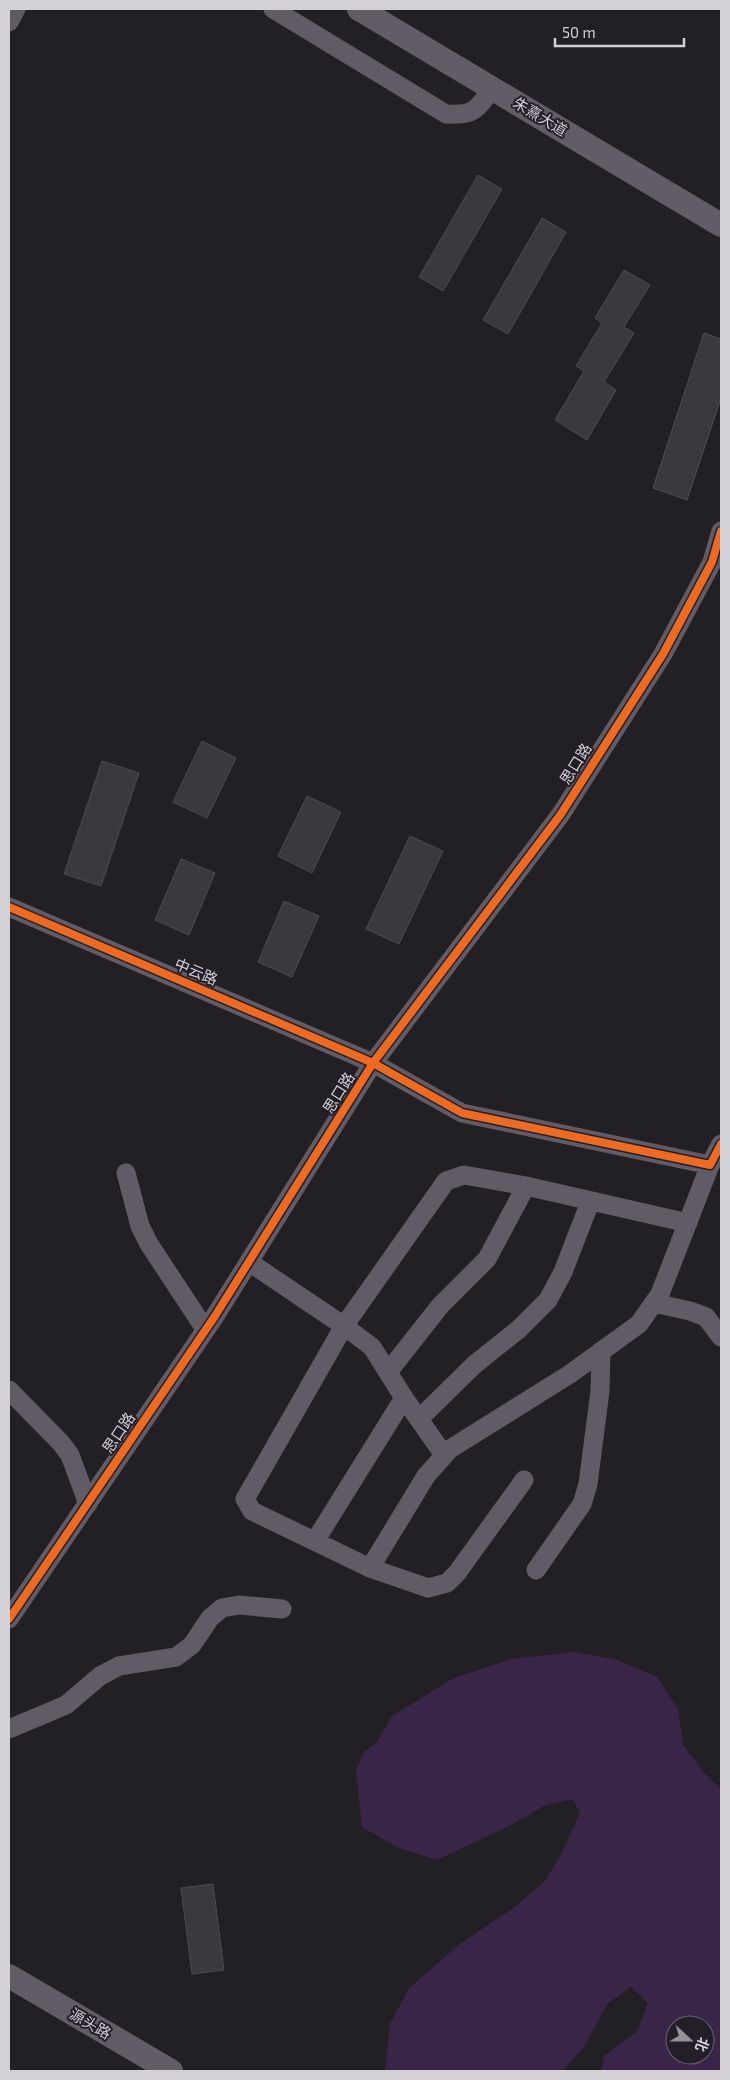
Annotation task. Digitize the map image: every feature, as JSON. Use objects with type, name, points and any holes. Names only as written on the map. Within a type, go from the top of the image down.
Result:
[{"type":"main road","name":"朱熹大道","points":[[359,9],[721,225]]},
{"type":"main road","name":"源头路","points":[[9,1976],[171,2071]]},
{"type":"street","points":[[9,22],[16,9]]},
{"type":"street","points":[[273,9],[446,114],[464,115],[479,106],[492,88]]},
{"type":"street","name":"思口路","points":[[9,1619],[206,1330],[373,1063],[561,814],[663,654],[712,562],[721,531]]},
{"type":"street","name":"中云路","points":[[9,907],[373,1063],[462,1112],[694,1160],[710,1165]]},
{"type":"street","points":[[370,1568],[426,1476],[450,1448],[570,1374],[639,1324],[660,1294],[710,1165],[721,1144]]},
{"type":"street","points":[[126,1173],[140,1226],[149,1244],[206,1330]]},
{"type":"street","points":[[524,1480],[458,1573],[447,1584],[428,1588],[370,1568],[252,1511],[245,1499],[344,1326],[446,1181],[464,1175],[526,1186],[590,1202],[688,1222]]},
{"type":"street","points":[[388,1372],[440,1306],[487,1259],[526,1186]]},
{"type":"street","points":[[419,1420],[474,1365],[519,1329],[548,1300],[563,1272],[590,1202]]},
{"type":"street","points":[[249,1262],[344,1326],[372,1348],[444,1455]]},
{"type":"street","points":[[654,1303],[690,1311],[706,1317],[721,1337]]},
{"type":"street","points":[[536,1570],[582,1504],[588,1484],[600,1391],[601,1351]]},
{"type":"street","points":[[9,1390],[61,1443],[70,1455],[88,1504]]},
{"type":"street","points":[[315,1541],[404,1398]]},
{"type":"street","points":[[9,1729],[66,1705],[100,1676],[120,1666],[176,1657],[192,1645],[210,1618],[222,1608],[239,1605],[282,1609]]},
{"type":"shaded area","points":[[575,1652],[617,1660],[657,1677],[678,1709],[683,1745],[705,1774],[721,1789],[721,2071],[601,2071],[604,2056],[637,2032],[648,2003],[631,1987],[608,2003],[584,2047],[562,2071],[385,2071],[390,2024],[409,1988],[460,1944],[516,1906],[546,1880],[562,1852],[580,1813],[573,1799],[546,1805],[507,1827],[437,1860],[399,1848],[362,1827],[356,1771],[364,1752],[377,1742],[392,1716],[454,1678],[512,1659]]},
{"type":"building","points":[[478,175],[502,189],[443,291],[419,277]]},
{"type":"building","points":[[542,218],[566,232],[508,334],[483,320]]},
{"type":"building","points":[[624,270],[650,285],[624,327],[634,333],[604,382],[616,390],[587,440],[555,420],[584,371],[576,366],[602,323],[595,318]]},
{"type":"building","points":[[704,333],[721,339],[721,398],[687,500],[653,488]]},
{"type":"building","points":[[202,741],[236,758],[207,818],[173,802]]},
{"type":"building","points":[[102,761],[139,773],[101,886],[64,874]]},
{"type":"building","points":[[307,796],[341,812],[312,873],[278,856]]},
{"type":"building","points":[[410,836],[443,851],[399,944],[366,929]]},
{"type":"building","points":[[181,859],[215,873],[189,935],[155,920]]},
{"type":"building","points":[[284,901],[319,916],[292,977],[258,962]]},
{"type":"building","points":[[213,1884],[224,1970],[192,1974],[181,1888]]},
{"type":"cycle path","points":[[9,1619],[215,1316],[373,1063],[561,814],[663,654],[712,562],[721,531]]},
{"type":"cycle path","points":[[9,907],[373,1063],[462,1113],[710,1165],[721,1144]]}]
